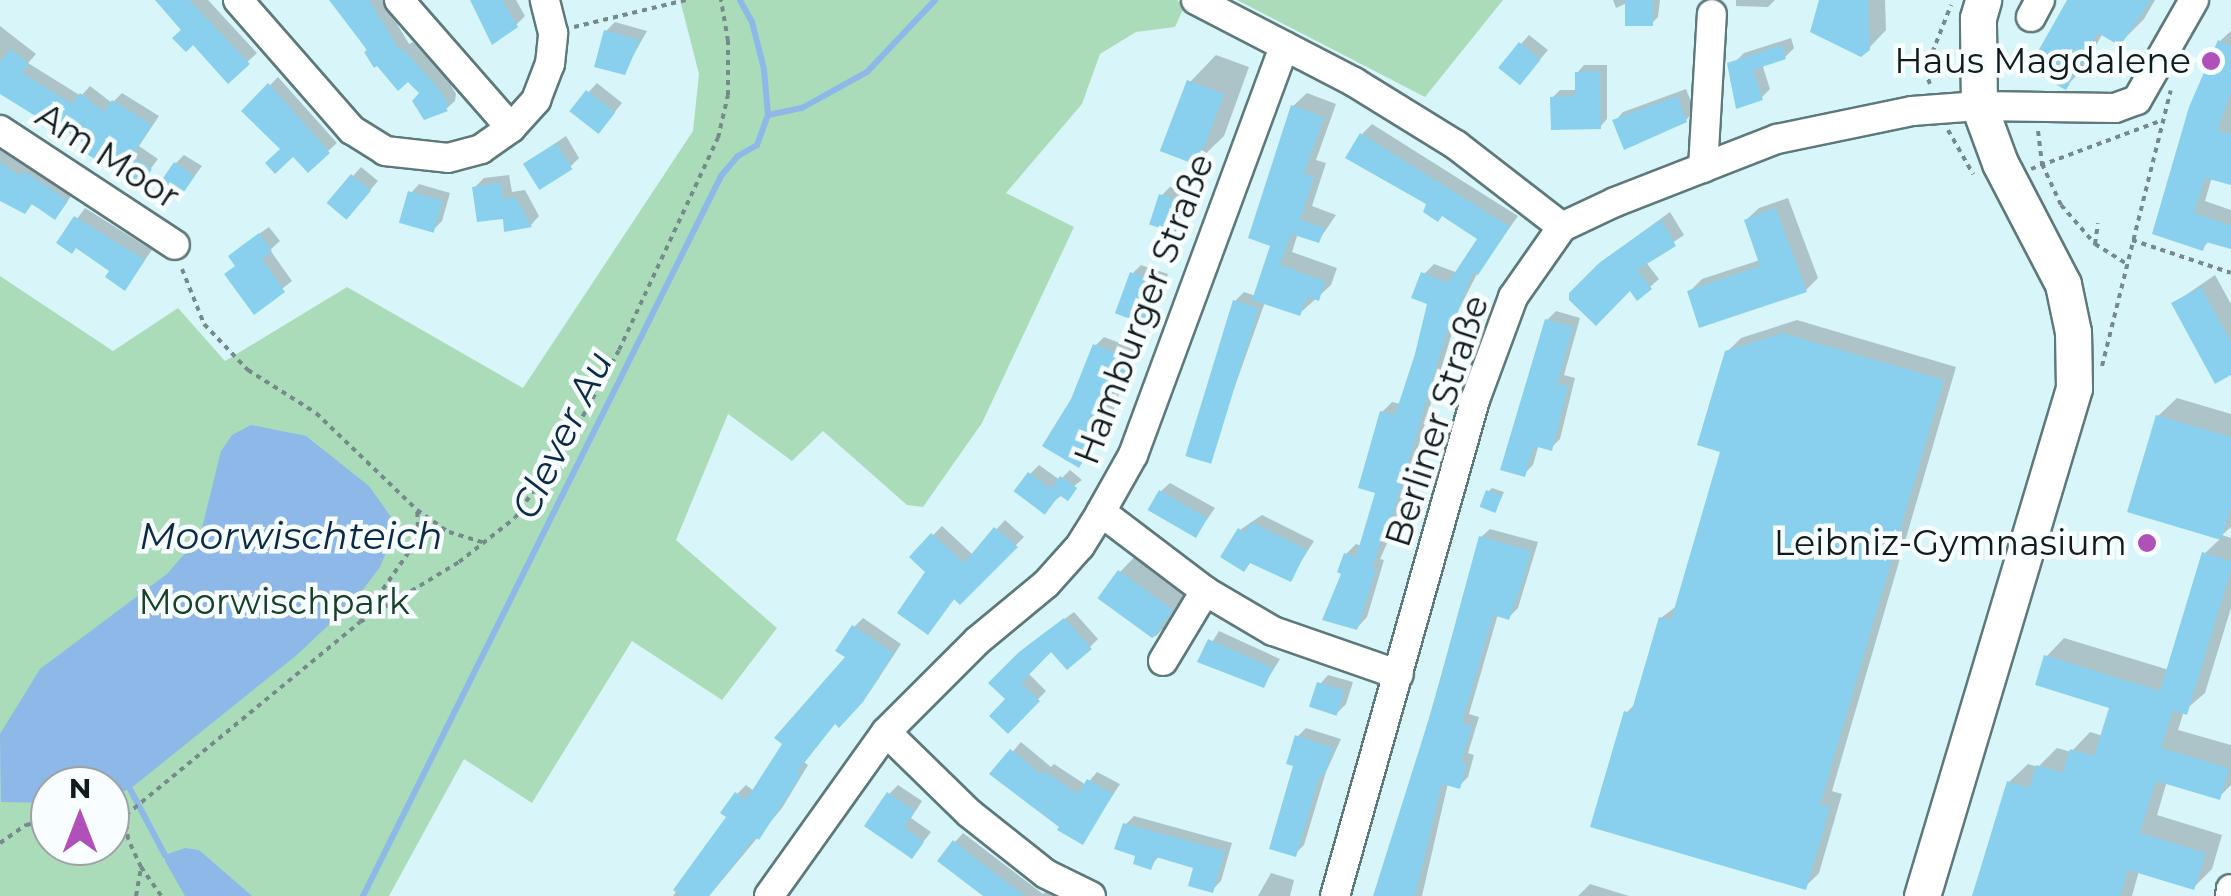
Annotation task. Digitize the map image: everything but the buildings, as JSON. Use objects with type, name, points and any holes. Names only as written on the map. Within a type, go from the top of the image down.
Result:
[{"type":"main road","points":[[1922,896],[2074,388],[2073,332],[2062,284],[2008,178],[1980,106],[1978,32],[1983,0]]},
{"type":"street","points":[[238,0],[352,130],[385,151],[448,158],[481,149],[511,128],[536,100],[550,64],[553,32],[545,0]]},
{"type":"street","points":[[399,0],[511,128]]},
{"type":"street","points":[[1196,0],[1354,82],[1456,144],[1562,227],[1777,139],[1912,111],[1980,106],[2116,108],[2137,100],[2194,0]]},
{"type":"street","points":[[1702,168],[1712,14]]},
{"type":"street","name":"Hamburger Straße","points":[[769,896],[886,732],[977,641],[1046,584],[1080,546],[1101,512],[1140,436],[1284,46]]},
{"type":"street","name":"Am Moor","points":[[0,130],[175,245]]},
{"type":"street","name":"Berliner Straße","points":[[1335,896],[1475,400],[1514,297],[1562,227]]},
{"type":"street","points":[[1101,512],[1205,591],[1274,631],[1398,675]]},
{"type":"street","points":[[1164,661],[1205,591]]},
{"type":"street","points":[[886,732],[1000,838],[1046,874],[1091,896]]},
{"type":"street","points":[[2230,896],[2231,888]]},
{"type":"path","points":[[553,32],[686,0]]},
{"type":"path","points":[[130,811],[360,622],[486,543],[537,491],[619,350],[718,138],[728,95],[728,42],[720,0]]},
{"type":"path","points":[[2100,373],[2120,305],[2124,263],[2172,88]]},
{"type":"path","points":[[2036,107],[2042,164],[2061,205],[2095,244],[2124,263]]},
{"type":"path","points":[[2008,178],[2163,120]]},
{"type":"path","points":[[2095,244],[2098,222]]},
{"type":"path","points":[[2132,240],[2231,273]]},
{"type":"path","points":[[175,245],[204,324],[248,370],[316,413],[417,510],[449,532],[486,543]]},
{"type":"path","points":[[360,622],[411,549],[418,527],[417,510]]},
{"type":"path","points":[[0,844],[30,824]]},
{"type":"path","points":[[130,842],[161,896]]},
{"type":"path","points":[[136,896],[141,867]]},
{"type":"green space","name":"Moorwischpark","points":[[680,0],[1177,0],[1185,5],[1175,27],[1136,32],[1100,54],[1082,104],[1006,193],[1074,227],[982,423],[923,507],[907,505],[823,431],[792,461],[728,414],[676,540],[777,628],[722,700],[632,641],[532,803],[464,759],[389,896],[0,896],[0,276],[113,351],[178,308],[225,361],[347,287],[523,388],[693,131],[699,74]]},
{"type":"green space","points":[[1237,0],[1503,0],[1425,97]]},
{"type":"water","name":"Moorwischteich","points":[[251,425],[306,436],[369,486],[391,517],[390,543],[380,567],[355,600],[298,654],[130,789],[130,766],[30,766],[30,803],[1,802],[0,734],[40,669],[167,574],[200,536],[221,451],[232,435]]},
{"type":"water","points":[[185,848],[199,850],[252,896],[185,896],[165,855]]},
{"type":"waterway","name":"Clever Au","points":[[363,896],[721,176],[738,156],[757,145],[768,115],[764,69],[752,22],[740,0]]},
{"type":"waterway","points":[[768,115],[802,108],[867,72],[935,0]]},
{"type":"waterway","points":[[130,789],[165,855]]},
{"type":"place","name":"Haus Magdalene","points":[[2211,61]]},
{"type":"place","name":"Leibniz-Gymnasium","points":[[2147,543]]}]
